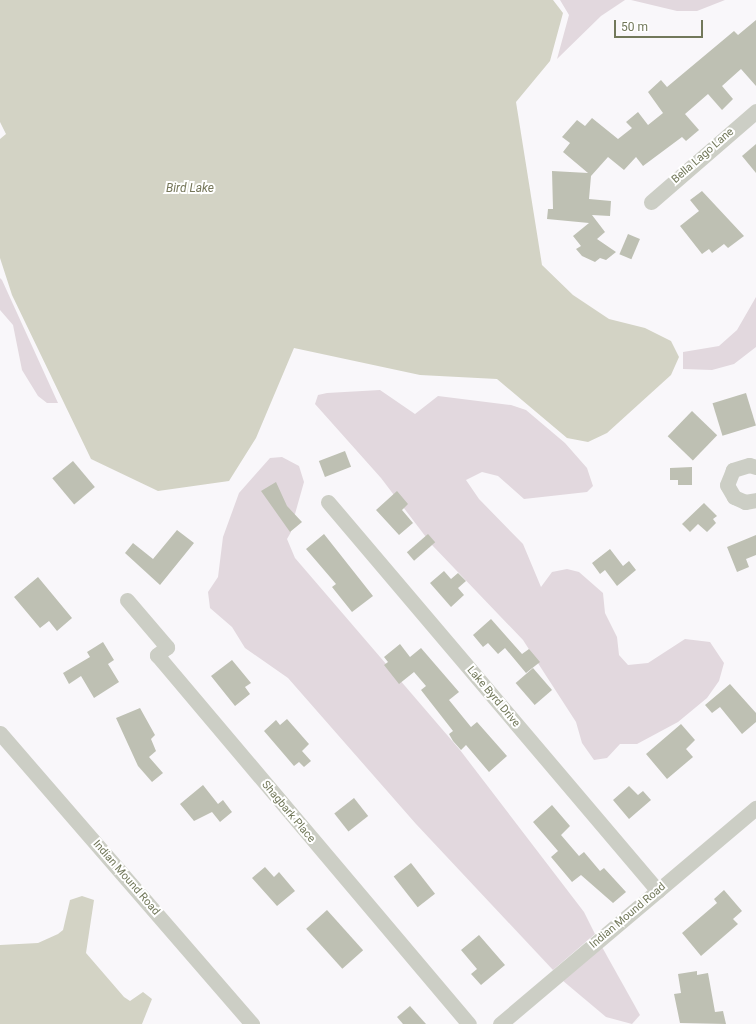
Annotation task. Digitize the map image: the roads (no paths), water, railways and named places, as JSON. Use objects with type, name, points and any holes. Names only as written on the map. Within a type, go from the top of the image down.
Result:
[{"type":"street","name":"Bella Lago Lane","points":[[651,202],[756,111]]},
{"type":"street","points":[[756,467],[748,465],[733,470],[727,485],[734,497],[745,502],[756,500]]},
{"type":"street","name":"Lake Byrd Drive","points":[[328,502],[658,891]]},
{"type":"street","name":"Shagbark Place","points":[[127,600],[167,647],[157,655],[160,659],[468,1024]]},
{"type":"street","name":"Indian Mound Road","points":[[0,733],[252,1024]]},
{"type":"street","name":"Indian Mound Road","points":[[500,1024],[756,808]]},
{"type":"water","name":"Bird Lake","points":[[0,0],[553,0],[563,13],[550,61],[516,102],[542,265],[573,295],[609,319],[645,328],[671,341],[679,357],[671,375],[607,433],[588,442],[567,438],[497,379],[420,375],[294,348],[256,438],[229,481],[158,491],[91,459],[12,295],[0,258],[0,139],[6,134],[0,122]]},
{"type":"water","points":[[82,896],[94,900],[86,953],[124,997],[130,1001],[143,992],[152,999],[142,1024],[0,1024],[0,945],[38,943],[58,934],[63,930],[70,900]]}]
